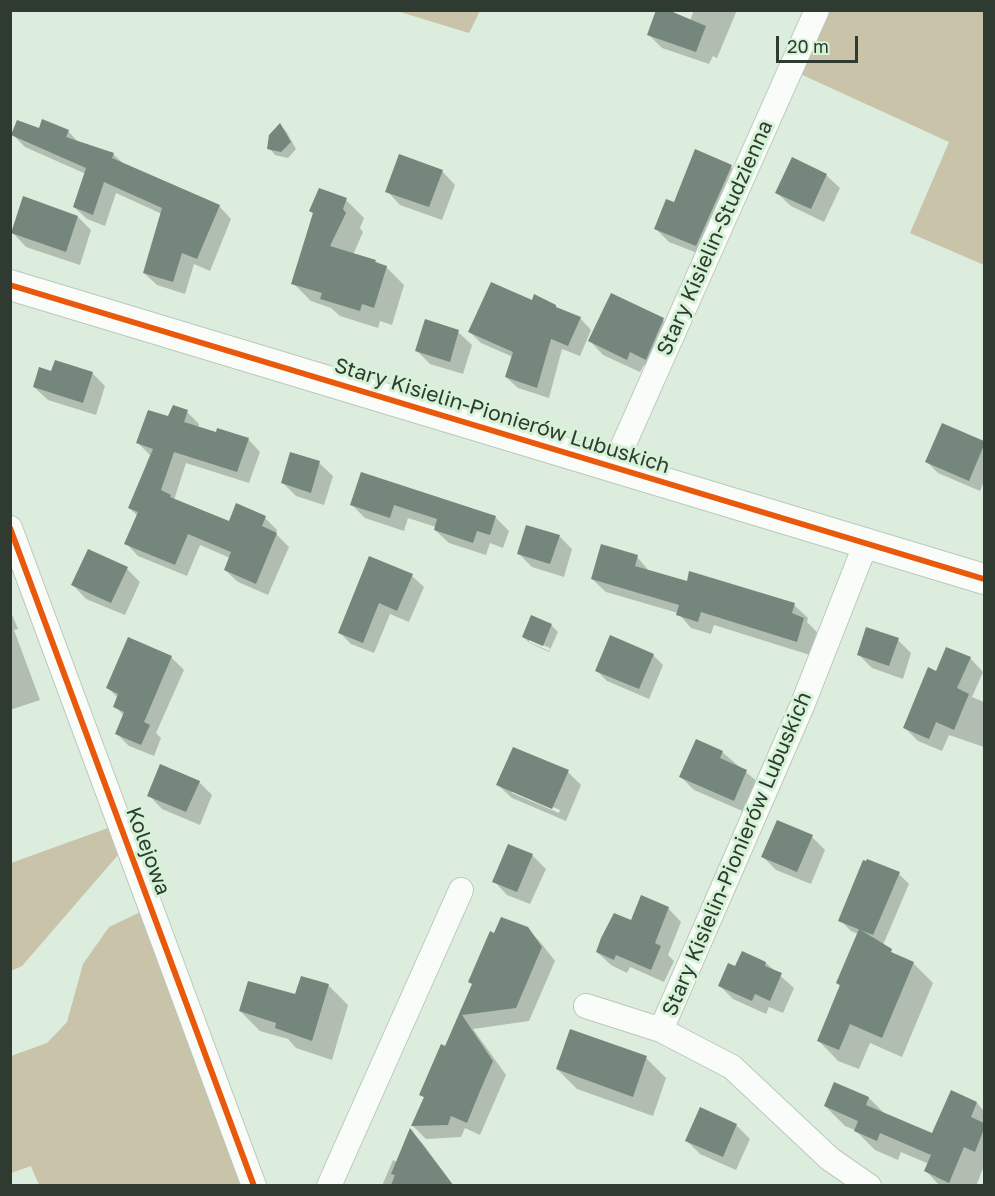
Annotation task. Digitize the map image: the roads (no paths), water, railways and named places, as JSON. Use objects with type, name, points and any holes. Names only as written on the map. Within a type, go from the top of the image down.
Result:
[{"type":"street","name":"Stary Kisielin-Studzienna","points":[[614,466],[817,10]]},
{"type":"street","name":"Stary Kisielin-Pionierów Lubuskich","points":[[10,285],[984,579]]},
{"type":"street","name":"Kolejowa","points":[[10,528],[254,1185]]},
{"type":"street","name":"Stary Kisielin-Pionierów Lubuskich","points":[[661,1030],[802,706],[866,543]]},
{"type":"street","points":[[329,1185],[461,890]]},
{"type":"street","name":"Stary Kisielin-Pionierów Lubuskich","points":[[586,1006],[661,1030],[732,1067],[830,1159],[869,1185]]}]
